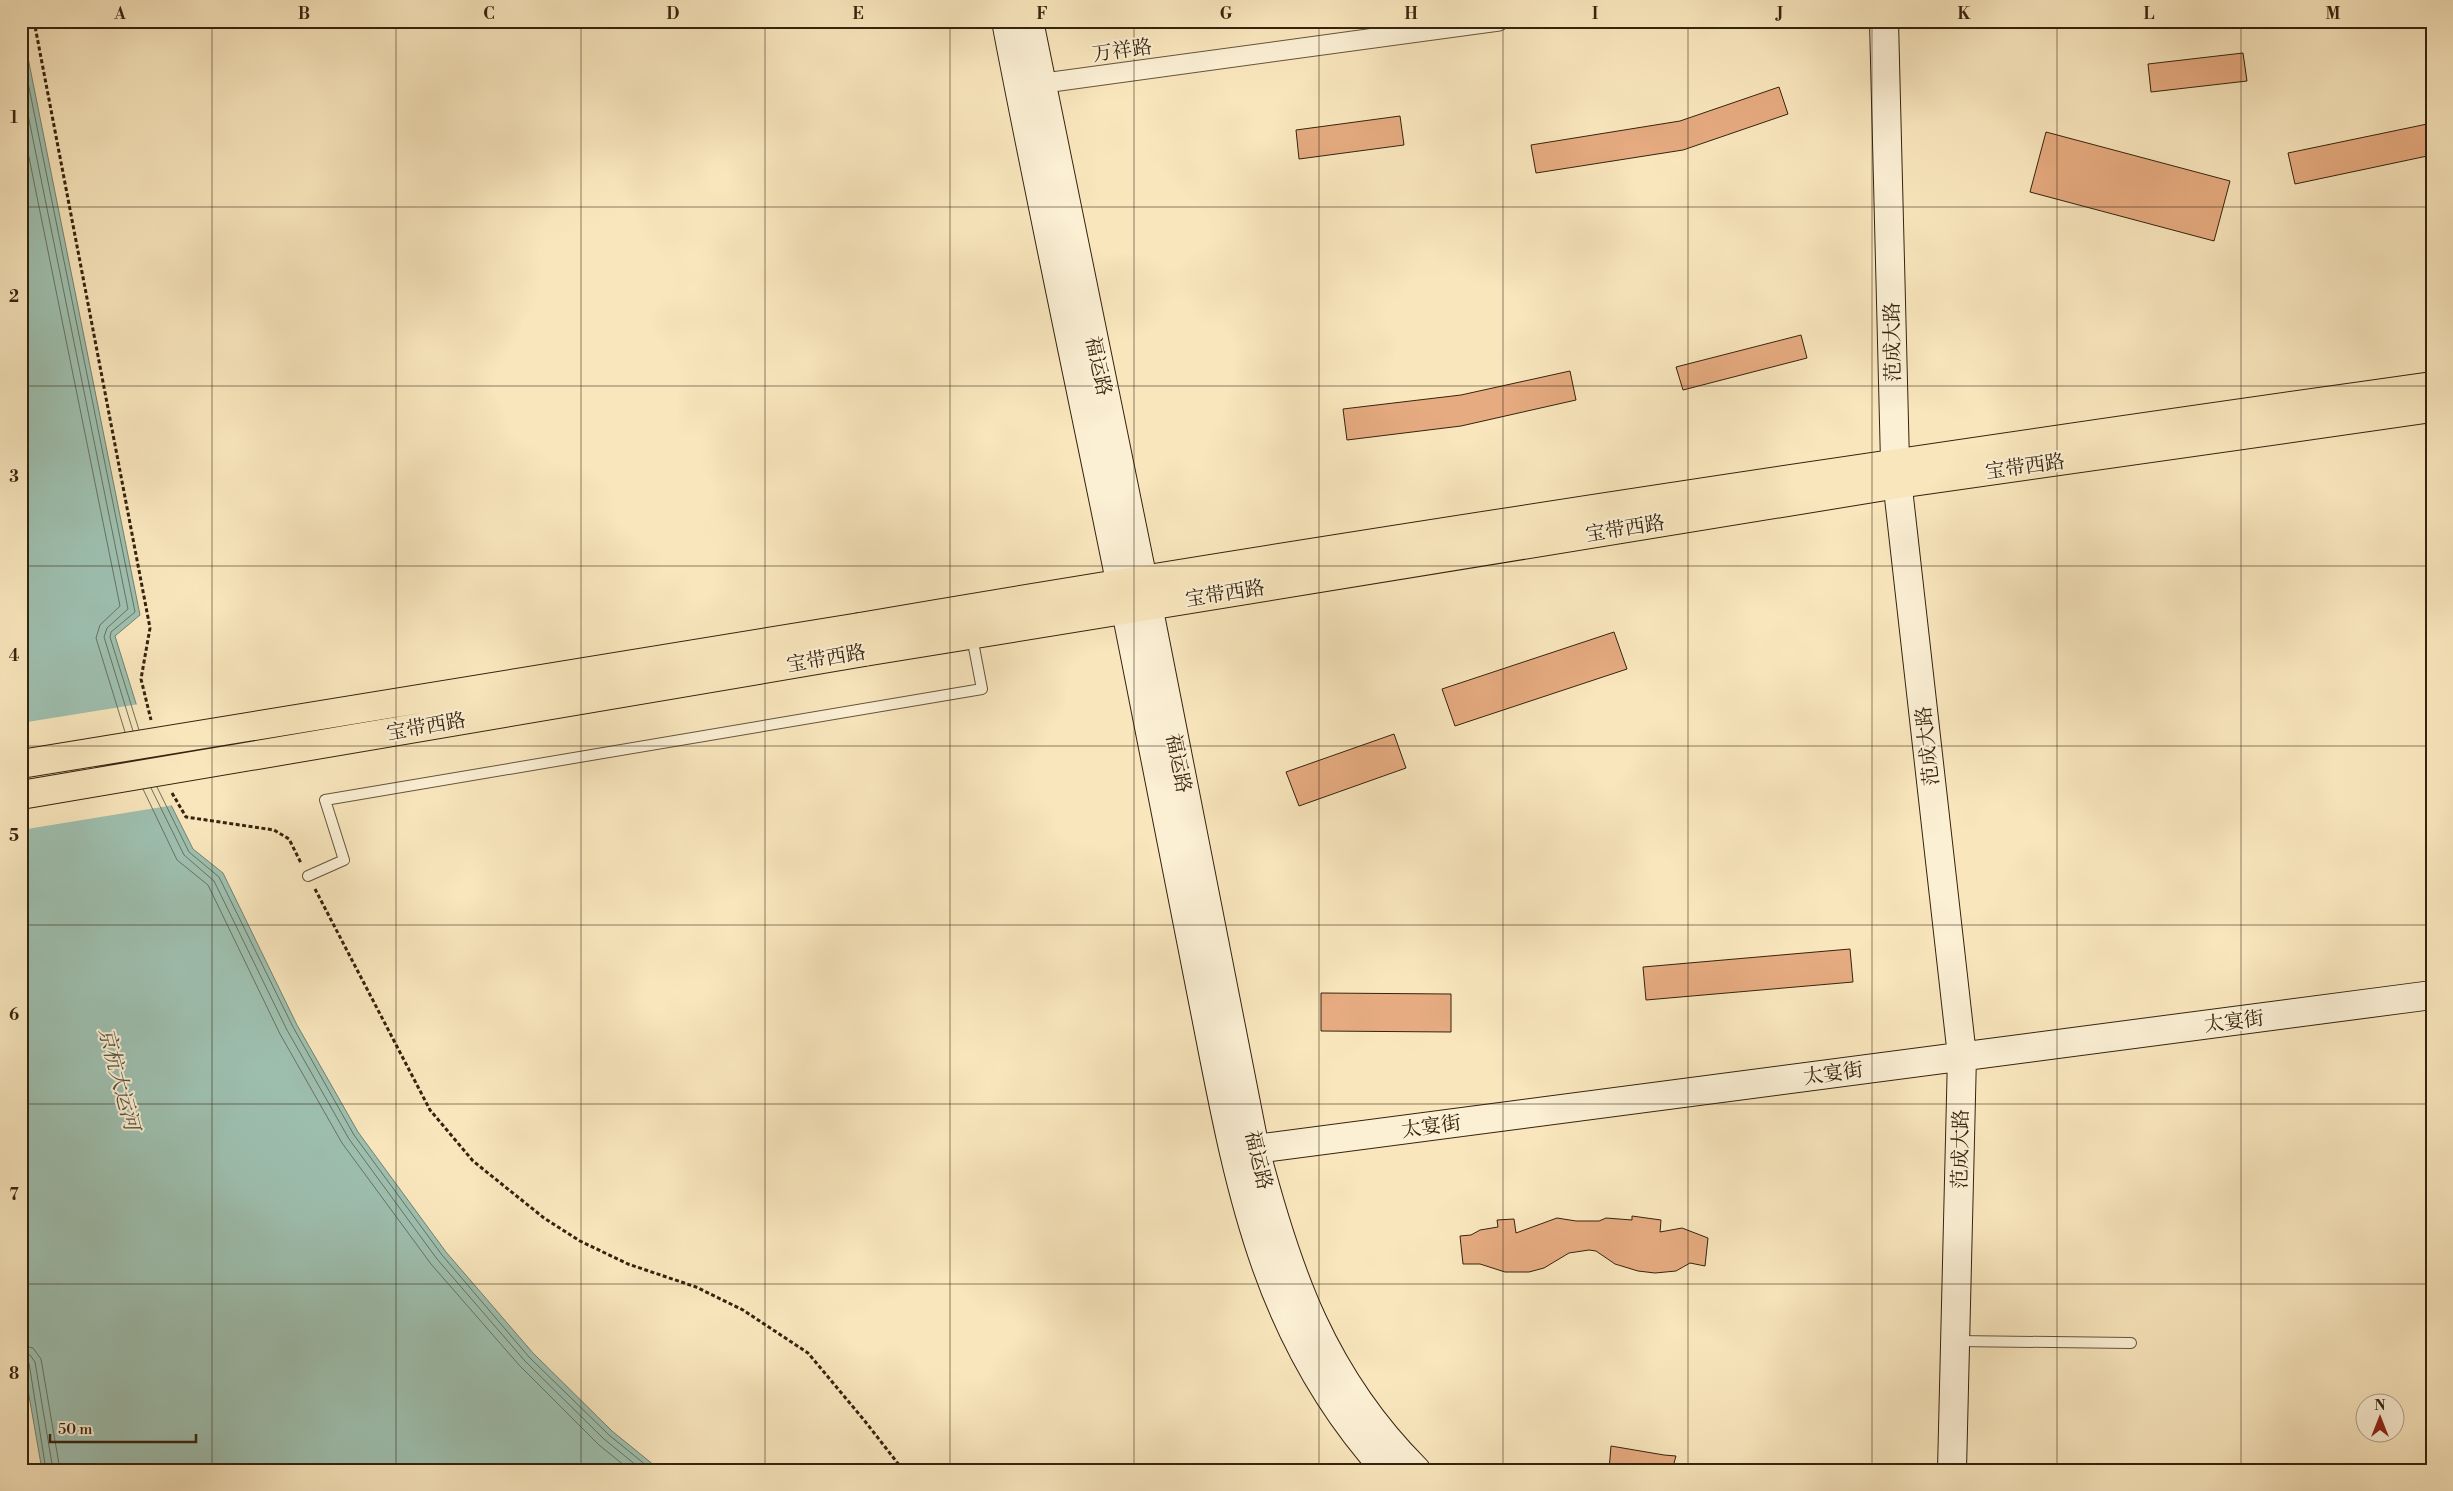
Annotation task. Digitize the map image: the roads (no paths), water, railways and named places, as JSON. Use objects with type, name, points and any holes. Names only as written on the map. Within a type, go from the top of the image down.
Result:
[{"type":"main road","name":"宝带西路","points":[[21,795],[862,640],[1134,594],[2432,386]]},
{"type":"main road","name":"宝带西路","points":[[1897,473],[2432,408]]},
{"type":"main road","name":"宝带西路","points":[[21,764],[862,640],[972,634],[1134,594]]},
{"type":"street","name":"福运路","points":[[1006,21],[1030,85],[1134,594],[1266,1268],[1294,1336],[1333,1402],[1365,1446],[1386,1470]]},
{"type":"street","name":"福运路","points":[[1029,21],[1030,85]]},
{"type":"street","name":"万祥路","points":[[1030,85],[1499,21]]},
{"type":"street","name":"范成大路","points":[[1884,21],[1897,473],[1962,1056],[1952,1470]]},
{"type":"street","name":"太宴街","points":[[1244,1152],[2432,995]]},
{"type":"street","name":"福运路","points":[[1244,1152],[1314,1327],[1352,1390],[1383,1433],[1416,1470]]},
{"type":"lane","points":[[308,876],[344,860],[325,800],[982,690],[972,634]]},
{"type":"lane","points":[[1955,1341],[2132,1343]]},
{"type":"water","name":"京杭大运河","points":[[21,23],[140,615],[115,636],[162,787],[193,849],[223,873],[297,1025],[358,1132],[446,1252],[533,1353],[612,1431],[660,1470],[42,1470],[21,1350]]}]
